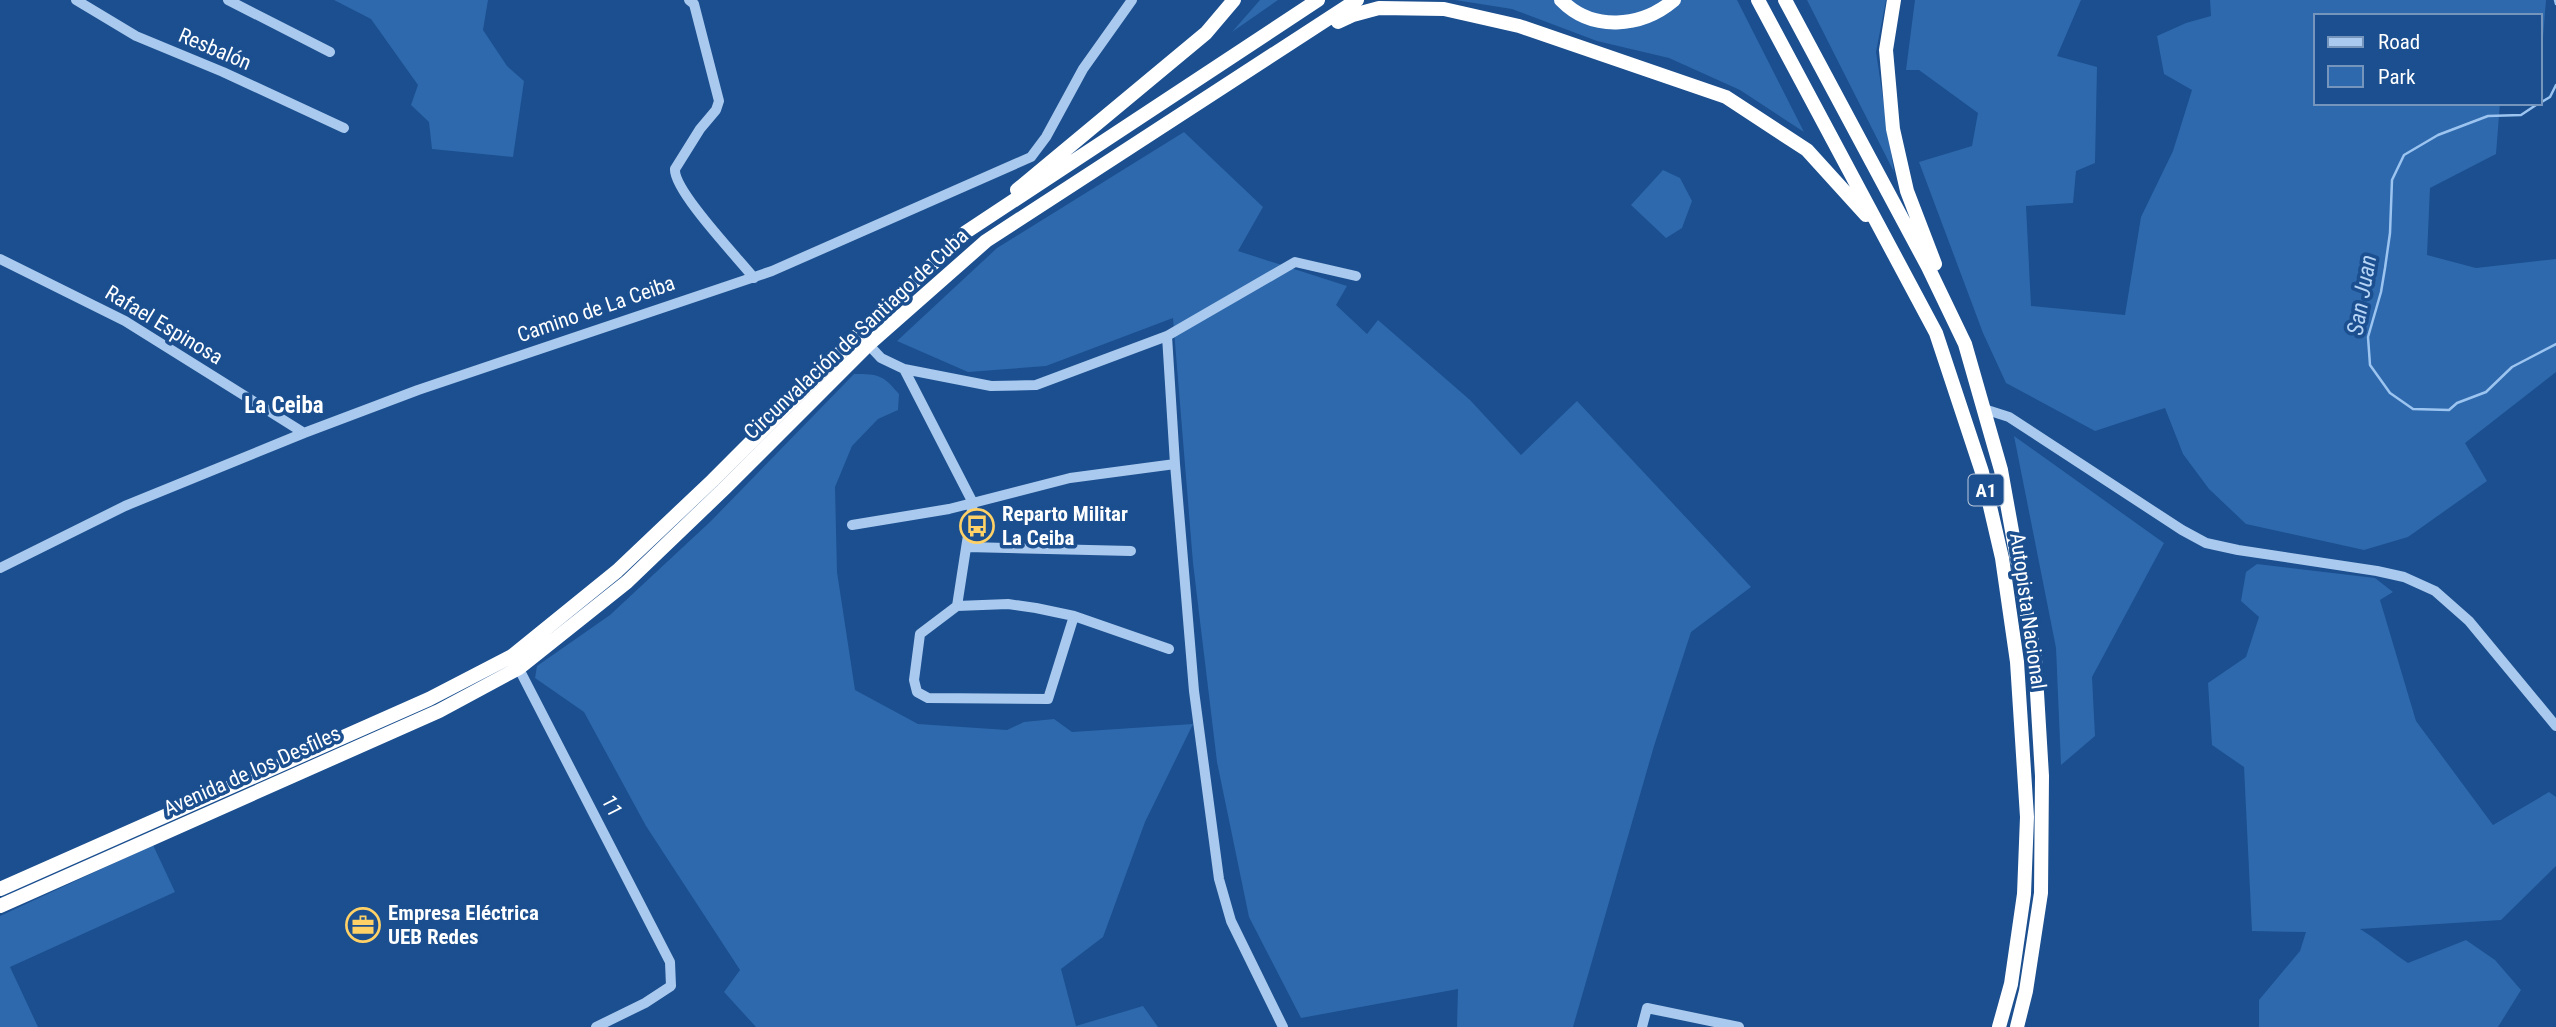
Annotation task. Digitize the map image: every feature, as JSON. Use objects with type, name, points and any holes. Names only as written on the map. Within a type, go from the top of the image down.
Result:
[{"type":"highway","points":[[966,232],[1206,33],[1234,0]]},
{"type":"highway","name":"Circunvalación de Santiago de Cuba","points":[[515,662],[627,582],[725,488],[966,232],[1318,0]]},
{"type":"highway","name":"Circunvalación de Santiago de Cuba","points":[[863,340],[986,241],[1357,0]]},
{"type":"highway","points":[[1561,0],[1571,10],[1593,21],[1613,24],[1640,19],[1674,0]]},
{"type":"highway","name":"Autopista Nacional","points":[[1758,0],[1936,333],[1982,472],[2002,558],[2017,662],[2027,817],[2024,894],[2011,984],[1999,1027]]},
{"type":"highway","name":"Autopista Nacional","points":[[1785,0],[1928,267],[1965,344],[2010,516],[2035,659],[2042,776],[2040,893],[2026,991],[2017,1027]]},
{"type":"highway","points":[[1894,0],[1886,50],[1892,129],[1907,191],[1965,344]]},
{"type":"highway","points":[[1232,80],[1353,15],[1379,8],[1444,9],[1519,26],[1726,97],[1807,150],[1857,203],[1886,239]]},
{"type":"highway","name":"Avenida de los Desfiles","points":[[0,906],[10,890],[300,764],[439,711],[515,662]]},
{"type":"street","name":"Resbalón","points":[[76,0],[136,36],[223,72],[344,128]]},
{"type":"street","points":[[228,0],[330,52]]},
{"type":"street","points":[[689,0],[694,4],[714,76],[719,106],[700,129],[674,175],[694,206],[754,278]]},
{"type":"street","name":"Camino de La Ceiba","points":[[0,568],[125,506],[304,433],[418,390],[754,278],[1031,157],[1046,137],[1083,69],[1132,0]]},
{"type":"street","points":[[1041,170],[1046,137]]},
{"type":"street","name":"Rafael Espinosa","points":[[0,259],[125,321],[304,433]]},
{"type":"street","points":[[863,340],[881,358],[904,369],[991,386],[1036,384],[1167,336],[1295,262],[1356,276]]},
{"type":"street","points":[[1167,336],[1175,464],[1201,752],[1219,879],[1231,921],[1283,1027]]},
{"type":"street","points":[[904,369],[972,503],[957,606]]},
{"type":"street","points":[[1984,409],[2009,417],[2206,543],[2377,571],[2404,577],[2435,591],[2469,621],[2556,726]]},
{"type":"street","points":[[852,525],[949,509],[1070,478],[1175,464]]},
{"type":"street","points":[[967,547],[1130,551]]},
{"type":"street","points":[[1074,617],[1048,699],[928,698],[917,692],[914,680],[920,634],[957,606],[1008,604],[1036,608],[1074,617],[1169,649]]},
{"type":"street","name":"11","points":[[515,662],[670,962],[671,986],[645,1003],[596,1027]]},
{"type":"street","points":[[1642,1027],[1647,1008],[1739,1027]]},
{"type":"green space","points":[[334,0],[488,0],[483,30],[507,66],[524,81],[513,157],[432,149],[429,122],[411,105],[418,85],[371,19]]},
{"type":"green space","points":[[1260,0],[1278,0],[1232,32]]},
{"type":"green space","points":[[1455,0],[1737,0],[1804,132],[1740,90],[1669,58],[1597,41],[1512,9]]},
{"type":"green space","points":[[1807,0],[1886,0],[1876,52],[1894,172]]},
{"type":"green space","points":[[1915,0],[2081,0],[2057,56],[2097,67],[2095,163],[2076,171],[2073,203],[2026,206],[2031,306],[2125,315],[2141,217],[2173,151],[2192,90],[2164,74],[2157,36],[2186,23],[2211,16],[2210,0],[2546,0],[2542,39],[2542,14],[2314,14],[2314,105],[2500,105],[2496,154],[2430,188],[2427,255],[2476,268],[2556,259],[2556,372],[2465,443],[2487,481],[2408,537],[2364,550],[2246,524],[2209,489],[2183,454],[2165,408],[2095,431],[2006,383],[1983,333],[1919,162],[1972,146],[1978,113],[1919,70],[1906,70]]},
{"type":"green space","points":[[1184,132],[1263,207],[1238,251],[1347,286],[1336,305],[1367,334],[1378,320],[1470,400],[1521,455],[1577,401],[1751,587],[1691,632],[1654,746],[1573,1027],[1457,1027],[1458,989],[1301,1018],[1249,917],[1217,762],[1193,563],[1173,318],[1046,366],[968,372],[897,341],[997,248]]},
{"type":"green space","points":[[1663,170],[1680,178],[1692,201],[1682,228],[1666,238],[1631,205]]},
{"type":"green space","points":[[854,374],[880,377],[899,394],[898,410],[878,419],[852,446],[835,487],[837,572],[855,690],[918,724],[1007,730],[1024,722],[1054,719],[1072,732],[1193,724],[1145,822],[1103,937],[1061,969],[1076,1026],[1143,1006],[1158,1027],[756,1027],[724,992],[740,970],[646,826],[584,712],[535,678],[537,666],[610,615],[711,521]]},
{"type":"green space","points":[[2014,436],[2164,543],[2092,677],[2095,736],[2061,765],[2056,648]]},
{"type":"green space","points":[[2257,564],[2375,578],[2393,592],[2380,600],[2416,721],[2493,825],[2549,792],[2556,797],[2556,866],[2501,920],[2360,929],[2408,963],[2466,940],[2495,960],[2521,990],[2498,1027],[2259,1027],[2259,1000],[2300,951],[2306,932],[2252,931],[2244,767],[2212,745],[2208,683],[2246,657],[2259,617],[2241,601],[2246,572]]},
{"type":"green space","points":[[153,845],[175,892],[10,967],[38,1027],[0,1027],[0,916]]},
{"type":"waterway","name":"San Juan","points":[[2555,0],[2556,4]]},
{"type":"waterway","name":"San Juan","points":[[2542,102],[2550,97],[2556,85]]},
{"type":"waterway","name":"San Juan","points":[[2536,105],[2521,115],[2488,116],[2438,135],[2404,155],[2392,180],[2390,233],[2385,268],[2368,337],[2370,365],[2390,393],[2413,409],[2449,410],[2457,403],[2486,392],[2512,367],[2556,344]]},
{"type":"place","name":"Reparto Militar La Ceiba","points":[[977,526]]},
{"type":"place","name":"Empresa Eléctrica UEB Redes","points":[[363,925]]},
{"type":"district","name":"La Ceiba","points":[[284,405]]}]
